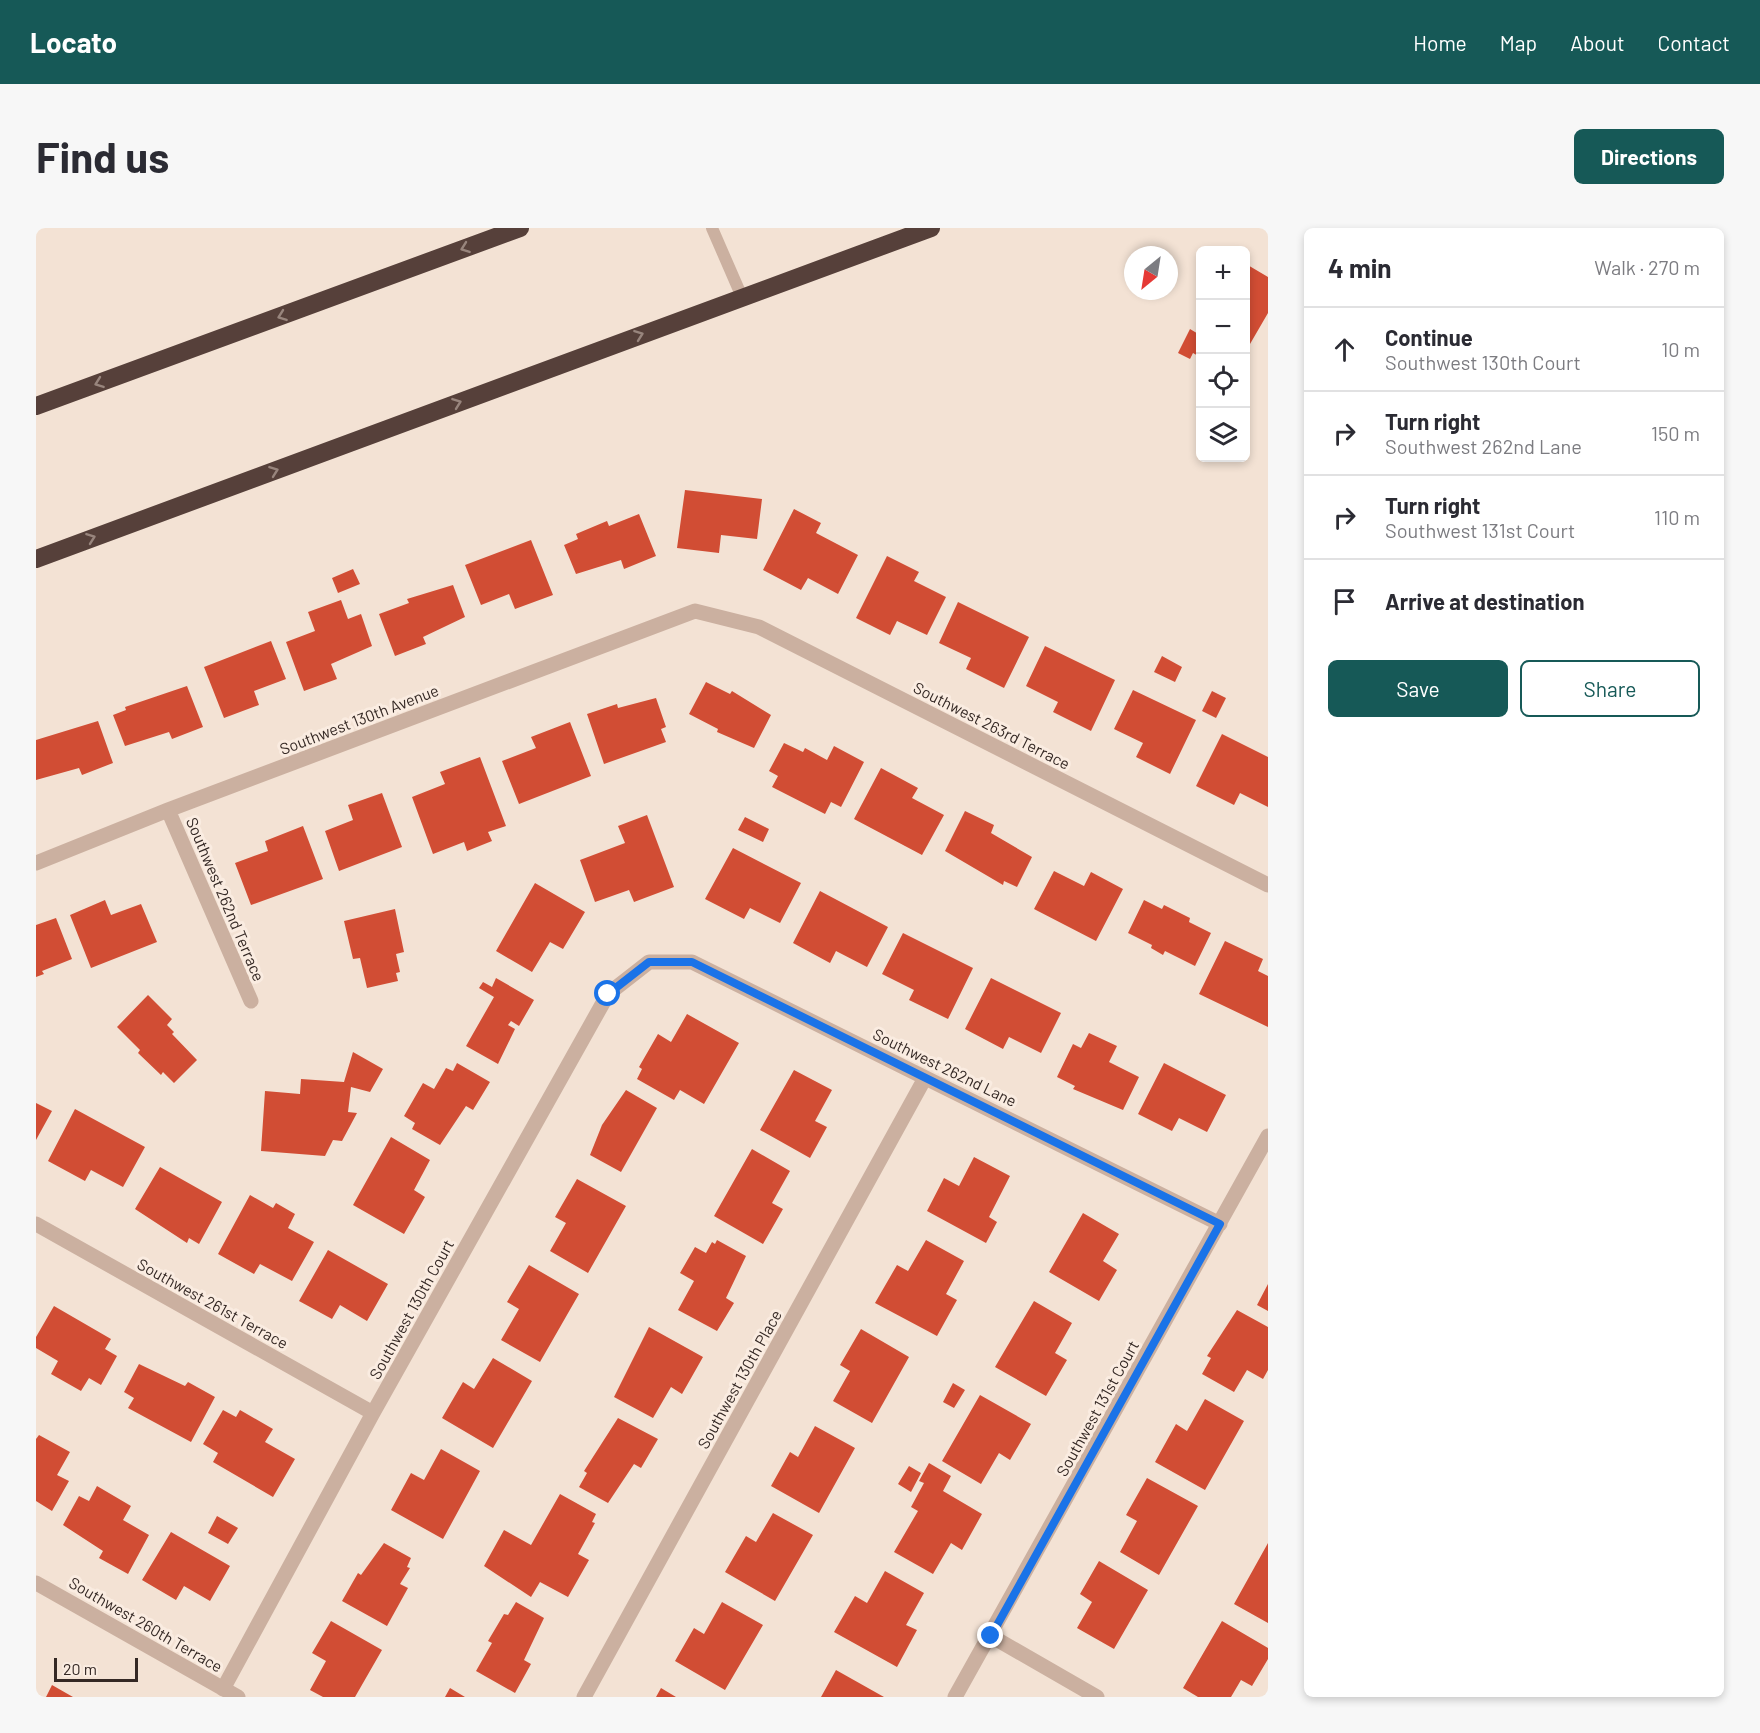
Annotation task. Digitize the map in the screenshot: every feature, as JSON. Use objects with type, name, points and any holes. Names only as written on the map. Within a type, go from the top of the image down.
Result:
[{"type":"highway","points":[[36,406],[520,228]]},
{"type":"highway","points":[[36,559],[932,228]]},
{"type":"street","name":"Southwest 130th Avenue","points":[[36,863],[168,810],[695,611]]},
{"type":"street","name":"Southwest 263rd Terrace","points":[[695,611],[759,627],[1268,885]]},
{"type":"street","name":"Southwest 262nd Terrace","points":[[168,810],[251,1001]]},
{"type":"street","name":"Southwest 262nd Lane","points":[[649,962],[692,962],[1220,1224]]},
{"type":"street","name":"Southwest 130th Court","points":[[224,1689],[373,1413],[608,994],[649,962]]},
{"type":"street","name":"Southwest 130th Place","points":[[584,1697],[925,1078]]},
{"type":"street","name":"Southwest 131st Court","points":[[955,1697],[1268,1136]]},
{"type":"street","name":"Southwest 261st Terrace","points":[[36,1224],[373,1413]]},
{"type":"street","name":"Southwest 260th Terrace","points":[[36,1582],[238,1697]]},
{"type":"street","points":[[991,1636],[1097,1697]]},
{"type":"lane","points":[[712,228],[742,297]]},
{"type":"building","points":[[1250,266],[1268,277],[1268,313],[1250,344]]},
{"type":"building","points":[[1190,329],[1196,333],[1196,355],[1193,353],[1190,359],[1178,353]]},
{"type":"building","points":[[685,490],[762,499],[757,539],[721,535],[719,553],[677,548]]},
{"type":"building","points":[[794,509],[821,523],[816,533],[858,555],[838,594],[808,578],[801,590],[763,570]]},
{"type":"building","points":[[639,514],[656,556],[624,569],[621,560],[576,574],[564,545],[578,539],[576,534],[607,521],[609,526]]},
{"type":"building","points":[[531,540],[553,595],[515,609],[509,594],[481,605],[465,565]]},
{"type":"building","points":[[887,556],[919,572],[914,581],[946,597],[927,635],[897,621],[890,635],[856,618]]},
{"type":"building","points":[[353,569],[360,584],[338,593],[332,578]]},
{"type":"building","points":[[453,585],[465,617],[423,637],[426,644],[395,656],[379,614],[409,603],[407,599]]},
{"type":"building","points":[[341,600],[348,619],[361,614],[372,646],[331,664],[337,679],[304,691],[286,642],[315,631],[308,612]]},
{"type":"building","points":[[958,602],[1029,637],[1004,688],[966,669],[971,658],[939,643]]},
{"type":"building","points":[[271,641],[286,679],[254,691],[259,705],[224,718],[204,667]]},
{"type":"building","points":[[1045,646],[1115,680],[1091,731],[1053,712],[1058,702],[1026,686]]},
{"type":"building","points":[[1162,656],[1182,667],[1175,682],[1154,672]]},
{"type":"building","points":[[706,682],[730,694],[732,691],[771,715],[754,748],[717,732],[718,729],[689,714]]},
{"type":"building","points":[[187,686],[203,727],[172,739],[169,732],[125,746],[113,715],[126,710],[125,707]]},
{"type":"building","points":[[1133,690],[1196,720],[1170,774],[1136,757],[1143,743],[1114,729]]},
{"type":"building","points":[[1212,691],[1226,698],[1216,718],[1202,711]]},
{"type":"building","points":[[656,698],[666,727],[661,729],[666,742],[604,764],[587,714],[617,704],[618,708]]},
{"type":"building","points":[[98,721],[113,763],[82,775],[79,768],[36,780],[36,740]]},
{"type":"building","points":[[570,722],[591,776],[519,804],[502,761],[536,748],[531,737]]},
{"type":"building","points":[[1222,734],[1268,757],[1268,807],[1240,793],[1234,805],[1196,786]]},
{"type":"building","points":[[784,743],[803,752],[805,748],[827,760],[834,746],[864,762],[841,807],[831,802],[825,814],[772,787],[778,776],[769,771]]},
{"type":"building","points":[[480,757],[506,826],[488,832],[492,841],[467,851],[464,842],[433,854],[412,797],[445,784],[440,772]]},
{"type":"building","points":[[881,768],[918,788],[912,798],[944,815],[922,855],[854,819]]},
{"type":"building","points":[[382,793],[402,847],[339,871],[325,831],[353,820],[348,805]]},
{"type":"building","points":[[965,811],[994,825],[991,833],[1032,857],[1017,887],[1004,881],[1003,885],[945,851]]},
{"type":"building","points":[[647,815],[674,887],[634,902],[629,890],[595,902],[580,860],[625,843],[618,826]]},
{"type":"building","points":[[745,817],[769,829],[763,842],[738,830]]},
{"type":"building","points":[[303,826],[323,879],[251,905],[235,863],[268,851],[265,841]]},
{"type":"building","points":[[733,848],[801,883],[780,923],[750,908],[744,919],[705,899]]},
{"type":"building","points":[[1054,871],[1084,886],[1091,872],[1123,889],[1096,941],[1034,909]]},
{"type":"building","points":[[535,883],[585,912],[563,949],[550,942],[532,972],[496,951]]},
{"type":"building","points":[[820,891],[888,927],[867,967],[836,951],[830,963],[793,943]]},
{"type":"building","points":[[105,900],[111,915],[141,904],[157,942],[91,968],[70,915]]},
{"type":"building","points":[[1144,900],[1162,909],[1164,905],[1190,918],[1189,922],[1211,933],[1195,966],[1165,951],[1163,955],[1151,948],[1152,945],[1128,933]]},
{"type":"building","points":[[395,909],[404,952],[396,954],[400,972],[396,973],[398,981],[367,988],[360,958],[353,959],[344,921]]},
{"type":"building","points":[[56,918],[72,959],[42,971],[44,974],[36,977],[36,925]]},
{"type":"building","points":[[903,933],[973,968],[948,1019],[909,1000],[914,990],[882,974]]},
{"type":"building","points":[[1225,941],[1263,959],[1258,971],[1268,976],[1268,1027],[1199,994]]},
{"type":"building","points":[[496,978],[534,1000],[519,1026],[511,1021],[508,1025],[515,1029],[498,1064],[466,1046],[494,997],[479,988],[483,982],[492,987]]},
{"type":"building","points":[[991,978],[1061,1013],[1041,1053],[1009,1037],[1003,1049],[965,1029]]},
{"type":"building","points":[[148,995],[172,1019],[167,1025],[174,1032],[172,1034],[197,1060],[174,1083],[163,1072],[161,1075],[138,1053],[140,1050],[117,1027]]},
{"type":"building","points":[[687,1014],[739,1043],[704,1104],[680,1090],[674,1100],[637,1079],[642,1069],[639,1067],[658,1034],[671,1042]]},
{"type":"building","points":[[1089,1033],[1117,1046],[1109,1062],[1139,1077],[1123,1110],[1073,1089],[1075,1086],[1057,1077],[1073,1044],[1081,1048]]},
{"type":"building","points":[[353,1052],[383,1069],[370,1092],[351,1087],[348,1112],[357,1113],[342,1141],[333,1140],[325,1156],[261,1151],[265,1091],[300,1094],[301,1079],[344,1082]]},
{"type":"building","points":[[457,1063],[490,1082],[473,1110],[466,1106],[440,1145],[412,1129],[415,1123],[404,1116],[423,1083],[434,1089],[446,1068],[453,1071]]},
{"type":"building","points":[[1164,1063],[1226,1095],[1207,1132],[1179,1118],[1172,1131],[1138,1114]]},
{"type":"building","points":[[794,1070],[832,1090],[815,1121],[827,1127],[810,1158],[760,1130]]},
{"type":"building","points":[[626,1090],[657,1108],[621,1172],[590,1155],[602,1125]]},
{"type":"building","points":[[36,1103],[52,1111],[36,1140]]},
{"type":"building","points":[[75,1109],[145,1147],[123,1187],[91,1170],[85,1181],[48,1161]]},
{"type":"building","points":[[391,1137],[430,1160],[414,1190],[425,1197],[404,1234],[353,1205]]},
{"type":"building","points":[[752,1149],[790,1171],[772,1203],[783,1209],[763,1244],[714,1216]]},
{"type":"building","points":[[974,1157],[1010,1176],[989,1217],[997,1222],[986,1243],[927,1211],[944,1178],[959,1186]]},
{"type":"building","points":[[160,1167],[222,1202],[199,1244],[189,1238],[187,1243],[135,1209]]},
{"type":"building","points":[[577,1179],[626,1206],[588,1273],[550,1251],[566,1223],[555,1217]]},
{"type":"building","points":[[250,1195],[273,1208],[276,1203],[295,1214],[288,1228],[314,1242],[292,1281],[260,1264],[254,1274],[218,1254]]},
{"type":"building","points":[[1083,1213],[1119,1234],[1103,1261],[1117,1270],[1099,1301],[1049,1272]]},
{"type":"building","points":[[717,1240],[746,1256],[726,1298],[734,1303],[717,1331],[678,1310],[694,1281],[680,1273],[695,1247],[706,1253],[712,1242],[715,1244]]},
{"type":"building","points":[[926,1240],[964,1261],[946,1294],[957,1300],[937,1336],[875,1303],[897,1265],[908,1271]]},
{"type":"building","points":[[328,1250],[388,1284],[367,1321],[340,1305],[332,1319],[299,1301]]},
{"type":"building","points":[[529,1265],[579,1294],[540,1362],[501,1340],[519,1309],[507,1302]]},
{"type":"building","points":[[1268,1284],[1268,1311],[1257,1305]]},
{"type":"building","points":[[1034,1301],[1072,1323],[1055,1353],[1067,1360],[1046,1396],[995,1367]]},
{"type":"building","points":[[54,1306],[111,1339],[105,1349],[117,1356],[101,1385],[89,1378],[81,1391],[51,1374],[58,1361],[36,1348],[36,1337]]},
{"type":"building","points":[[1237,1310],[1268,1327],[1268,1370],[1263,1379],[1247,1370],[1234,1392],[1202,1374],[1211,1358],[1207,1356]]},
{"type":"building","points":[[649,1327],[703,1357],[682,1394],[671,1387],[653,1418],[614,1397]]},
{"type":"building","points":[[861,1329],[909,1357],[872,1423],[833,1401],[850,1371],[840,1365]]},
{"type":"building","points":[[493,1358],[532,1381],[493,1448],[442,1418],[463,1382],[474,1389]]},
{"type":"building","points":[[139,1364],[185,1386],[188,1382],[215,1397],[191,1442],[128,1408],[134,1398],[124,1392]]},
{"type":"building","points":[[953,1383],[965,1390],[954,1408],[943,1402]]},
{"type":"building","points":[[980,1395],[1031,1424],[1010,1460],[999,1453],[981,1484],[942,1461]]},
{"type":"building","points":[[1205,1399],[1244,1421],[1205,1490],[1155,1462],[1176,1424],[1187,1431]]},
{"type":"building","points":[[223,1410],[236,1417],[240,1410],[273,1429],[265,1442],[295,1459],[273,1497],[213,1462],[218,1453],[203,1444]]},
{"type":"building","points":[[618,1418],[658,1439],[641,1468],[634,1464],[608,1503],[579,1487],[587,1473],[584,1471]]},
{"type":"building","points":[[815,1426],[855,1448],[819,1513],[771,1486],[790,1452],[798,1457]]},
{"type":"building","points":[[39,1435],[70,1452],[57,1475],[69,1481],[52,1511],[36,1501],[36,1439]]},
{"type":"building","points":[[441,1449],[480,1471],[443,1539],[391,1510],[411,1473],[424,1480]]},
{"type":"building","points":[[929,1463],[951,1476],[943,1491],[982,1514],[962,1550],[951,1543],[933,1574],[894,1552],[918,1511],[911,1507],[924,1483],[919,1481]]},
{"type":"building","points":[[909,1466],[921,1473],[911,1492],[898,1484]]},
{"type":"building","points":[[1147,1478],[1198,1506],[1159,1575],[1120,1552],[1137,1521],[1126,1515]]},
{"type":"building","points":[[97,1486],[131,1506],[123,1520],[149,1535],[128,1574],[99,1558],[103,1551],[63,1525],[79,1496],[89,1501]]},
{"type":"building","points":[[560,1494],[596,1514],[592,1522],[595,1523],[578,1554],[589,1560],[568,1597],[540,1582],[531,1597],[484,1566],[504,1530],[531,1545]]},
{"type":"building","points":[[773,1513],[813,1535],[775,1601],[725,1572],[746,1536],[756,1542]]},
{"type":"building","points":[[217,1516],[238,1528],[228,1544],[208,1533]]},
{"type":"building","points":[[171,1532],[230,1566],[210,1601],[184,1586],[176,1600],[142,1580]]},
{"type":"building","points":[[384,1543],[411,1558],[407,1567],[410,1568],[400,1584],[408,1588],[387,1626],[342,1601],[358,1573],[361,1575]]},
{"type":"building","points":[[1268,1543],[1268,1623],[1234,1604]]},
{"type":"building","points":[[1099,1561],[1148,1590],[1114,1649],[1077,1628],[1092,1602],[1080,1594]]},
{"type":"building","points":[[885,1571],[924,1593],[906,1625],[917,1630],[897,1667],[834,1632],[855,1596],[867,1603]]},
{"type":"building","points":[[516,1602],[544,1618],[524,1660],[531,1664],[515,1693],[476,1671],[492,1643],[488,1641],[504,1614],[508,1615]]},
{"type":"building","points":[[722,1602],[763,1625],[725,1690],[675,1661],[694,1628],[704,1634]]},
{"type":"building","points":[[331,1621],[382,1650],[355,1697],[323,1697],[310,1690],[326,1661],[312,1653]]},
{"type":"building","points":[[1222,1621],[1268,1648],[1268,1659],[1252,1686],[1241,1680],[1231,1697],[1198,1697],[1183,1688]]},
{"type":"building","points":[[836,1670],[884,1697],[821,1697]]},
{"type":"building","points":[[52,1685],[73,1697],[46,1697]]},
{"type":"building","points":[[450,1688],[465,1697],[445,1697]]},
{"type":"building","points":[[661,1688],[676,1697],[656,1697]]},
{"type":"route","points":[[608,994],[649,962],[692,962],[1220,1224],[991,1636]]}]
